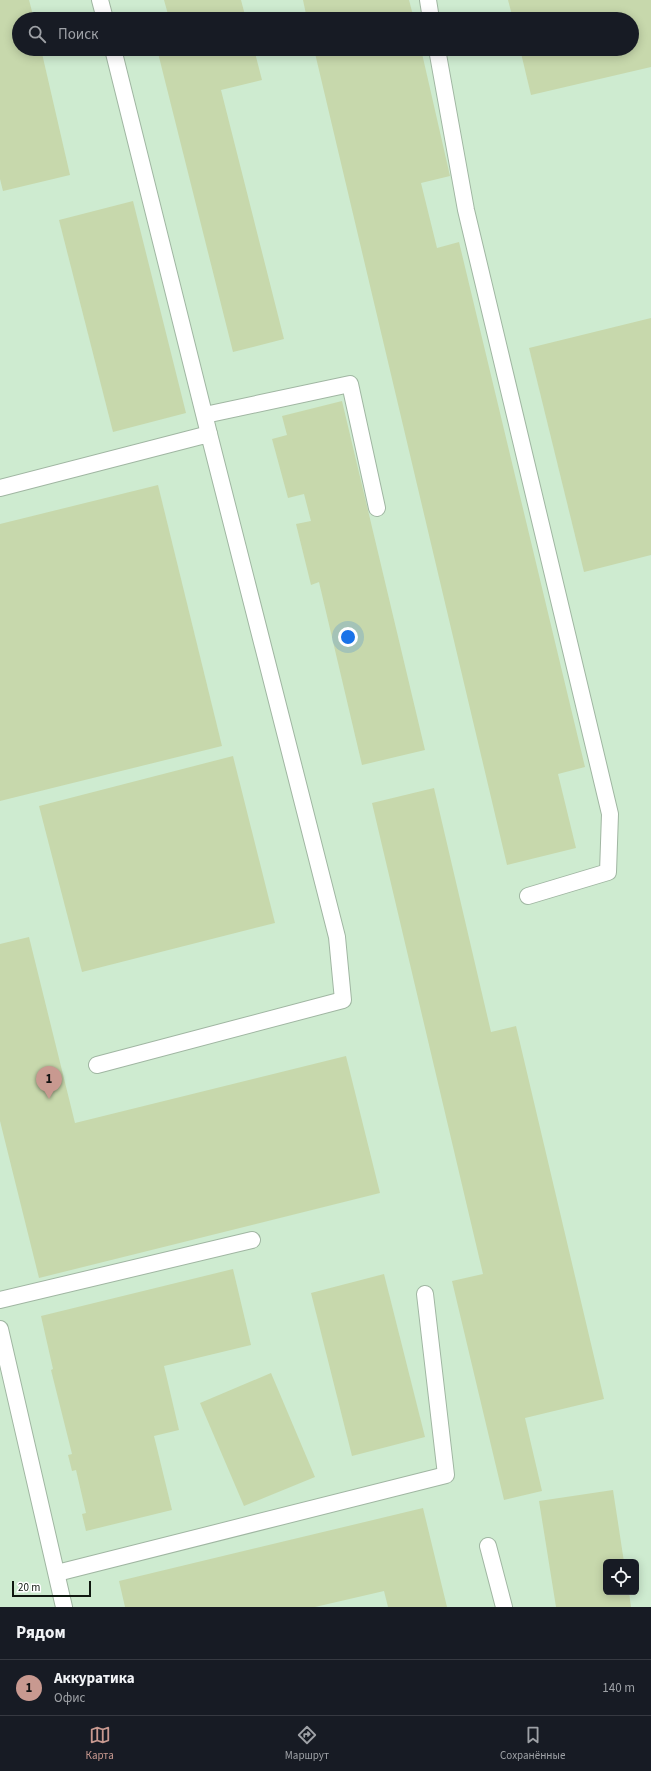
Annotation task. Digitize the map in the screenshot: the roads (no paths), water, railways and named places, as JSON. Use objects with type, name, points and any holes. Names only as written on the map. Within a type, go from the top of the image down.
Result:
[{"type":"lane","points":[[100,0],[103,12]]},
{"type":"lane","points":[[428,0],[430,12]]},
{"type":"lane","points":[[97,1065],[343,1000],[338,937],[209,434],[115,56]]},
{"type":"lane","points":[[438,56],[466,210],[610,814],[608,872],[528,896]]},
{"type":"lane","points":[[205,415],[350,384],[377,508]]},
{"type":"lane","points":[[0,488],[209,434]]},
{"type":"lane","points":[[0,1300],[252,1240]]},
{"type":"lane","points":[[57,1573],[446,1475],[425,1294]]},
{"type":"lane","points":[[0,1329],[64,1607]]},
{"type":"lane","points":[[488,1546],[504,1607]]},
{"type":"place","name":"Аккуратика","points":[[49,1099]]}]
